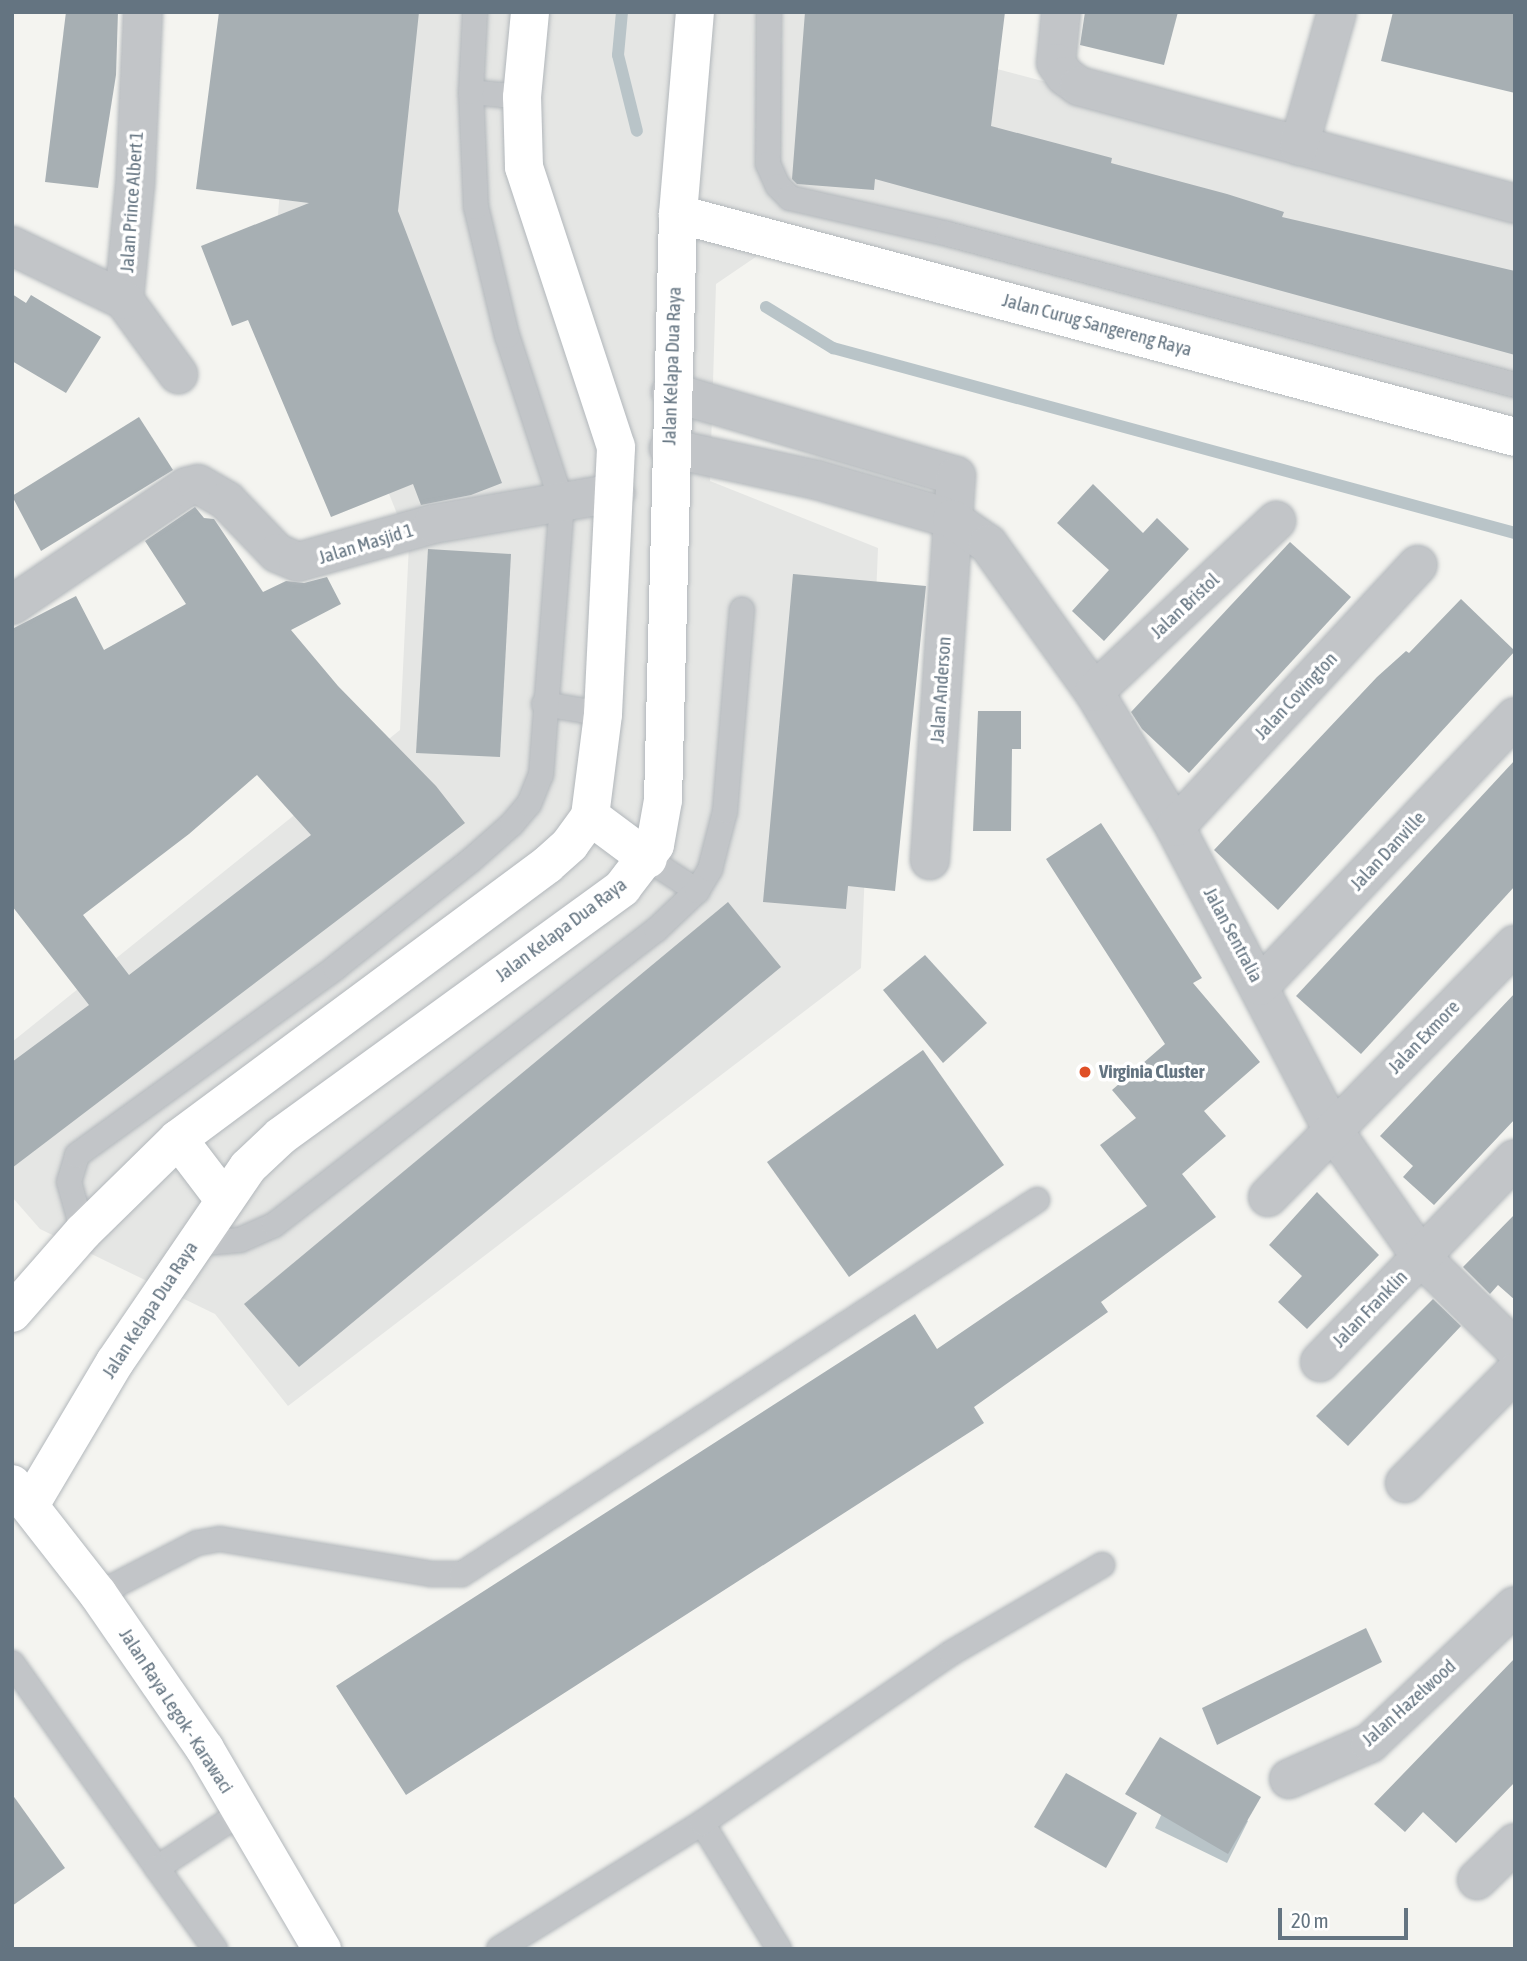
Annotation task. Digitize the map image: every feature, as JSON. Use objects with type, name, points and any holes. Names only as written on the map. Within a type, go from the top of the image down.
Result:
[{"type":"main road","points":[[12,1313],[83,1232],[178,1139],[547,865],[570,844],[590,816],[603,714],[616,447],[528,186],[522,97],[530,12]]},
{"type":"main road","name":"Jalan Kelapa Dua Raya","points":[[21,1494],[115,1362],[223,1198],[281,1136],[622,888],[648,859],[655,845],[663,800],[669,448],[678,214],[695,12]]},
{"type":"main road","name":"Jalan Curug Sangereng Raya","points":[[678,214],[1515,437]]},
{"type":"main road","points":[[590,816],[648,859]]},
{"type":"main road","points":[[178,1139],[223,1198]]},
{"type":"main road","name":"Jalan Raya Legok - Karawaci","points":[[21,1494],[98,1594],[205,1749],[322,1949]]},
{"type":"street","name":"Jalan Prince Albert 1","points":[[143,12],[135,185],[124,300],[178,374]]},
{"type":"street","points":[[1061,12],[1056,63],[1073,82],[1515,204]]},
{"type":"street","points":[[1300,146],[1337,12]]},
{"type":"street","points":[[12,246],[124,300]]},
{"type":"street","name":"Jalan Anderson","points":[[671,392],[956,476],[930,860]]},
{"type":"street","name":"Jalan Sentralia","points":[[669,448],[817,480],[952,519],[988,544],[1094,692],[1175,827],[1261,986],[1333,1130],[1421,1257],[1515,1349]]},
{"type":"street","name":"Jalan Masjid 1","points":[[12,605],[186,486],[198,484],[227,501],[277,553],[298,562],[432,524],[615,493]]},
{"type":"street","name":"Jalan Bristol","points":[[1094,692],[1276,521]]},
{"type":"street","name":"Jalan Covington","points":[[1175,827],[1418,565]]},
{"type":"street","name":"Jalan Danville","points":[[1261,986],[1515,717]]},
{"type":"street","name":"Jalan Exmore","points":[[1268,1197],[1515,944]]},
{"type":"street","name":"Jalan Franklin","points":[[1320,1362],[1515,1159]]},
{"type":"street","points":[[1405,1483],[1515,1372]]},
{"type":"street","name":"Jalan Hazelwood","points":[[1289,1779],[1370,1744],[1515,1606]]},
{"type":"street","points":[[1477,1880],[1515,1843]]},
{"type":"lane","points":[[83,1232],[69,1182],[75,1158],[335,968],[512,824],[528,804],[541,775],[544,704],[562,503],[507,336],[476,207],[471,92],[475,12]]},
{"type":"lane","points":[[769,12],[768,164],[778,186],[790,198],[1029,255],[1515,385]]},
{"type":"lane","points":[[471,92],[522,97]]},
{"type":"lane","points":[[193,1244],[240,1240],[274,1225],[656,930],[697,891],[710,869],[725,811],[741,610]]},
{"type":"lane","points":[[544,704],[603,714]]},
{"type":"lane","points":[[648,859],[697,891]]},
{"type":"lane","points":[[98,1594],[197,1543],[220,1539],[431,1574],[462,1574],[1037,1200]]},
{"type":"lane","points":[[499,1949],[702,1823],[951,1653],[1102,1565]]},
{"type":"lane","points":[[12,1663],[215,1949]]},
{"type":"lane","points":[[157,1868],[242,1812]]},
{"type":"lane","points":[[702,1823],[779,1949]]},
{"type":"shaded area","points":[[294,12],[900,12],[898,43],[1515,205],[1515,444],[785,237],[716,284],[710,481],[878,548],[861,968],[288,1406],[215,1314],[40,1229],[12,1197],[12,1042],[400,730],[409,544],[278,215]]},
{"type":"shaded area","points":[[1175,1786],[1248,1821],[1227,1863],[1155,1828]]},
{"type":"building","points":[[66,12],[118,12],[116,75],[98,188],[45,182]]},
{"type":"building","points":[[219,12],[419,12],[398,211],[502,483],[471,495],[421,505],[413,484],[331,517],[248,320],[232,326],[201,246],[309,203],[196,189]]},
{"type":"building","points":[[805,12],[1005,12],[991,126],[1112,158],[1111,163],[1284,212],[1282,217],[1515,271],[1515,355],[875,179],[874,190],[797,184],[792,179]]},
{"type":"building","points":[[1085,12],[1178,12],[1164,65],[1080,45]]},
{"type":"building","points":[[1393,12],[1515,12],[1515,93],[1381,61]]},
{"type":"building","points":[[12,294],[26,303],[31,295],[101,337],[66,393],[12,361]]},
{"type":"building","points":[[139,417],[173,470],[41,551],[12,496]]},
{"type":"building","points":[[1093,484],[1143,533],[1157,518],[1189,549],[1104,641],[1072,611],[1109,570],[1057,523]]},
{"type":"building","points":[[195,507],[204,518],[214,519],[263,592],[286,581],[304,583],[327,577],[341,604],[291,630],[338,686],[436,786],[465,823],[12,1168],[12,1062],[89,1005],[12,906],[12,629],[76,596],[104,650],[186,604],[145,541]],"holes":[[[257,775],[311,835],[129,975],[83,915],[189,834]]]},
{"type":"building","points":[[1290,542],[1351,597],[1189,773],[1142,729],[1131,712]]},
{"type":"building","points":[[428,549],[511,554],[500,757],[416,753]]},
{"type":"building","points":[[793,574],[926,586],[895,891],[848,886],[846,909],[763,902]]},
{"type":"building","points":[[1461,599],[1515,651],[1278,910],[1214,850],[1377,677],[1406,651],[1409,653]]},
{"type":"building","points":[[978,711],[1021,711],[1021,749],[1012,749],[1011,831],[973,831]]},
{"type":"building","points":[[1515,760],[1515,886],[1361,1054],[1296,996]]},
{"type":"building","points":[[1101,823],[1202,978],[1193,983],[1260,1062],[1204,1111],[1226,1136],[1182,1174],[1216,1217],[1101,1302],[1108,1312],[974,1407],[984,1423],[406,1795],[336,1686],[915,1314],[937,1349],[1147,1206],[1100,1145],[1136,1118],[1112,1090],[1165,1044],[1046,859]]},
{"type":"building","points":[[728,902],[781,967],[299,1367],[244,1304]]},
{"type":"building","points":[[925,955],[987,1023],[943,1063],[883,990]]},
{"type":"building","points":[[1515,993],[1515,1119],[1434,1205],[1403,1177],[1413,1166],[1380,1136]]},
{"type":"building","points":[[923,1050],[1004,1165],[849,1277],[767,1162]]},
{"type":"building","points":[[1317,1192],[1379,1255],[1307,1329],[1278,1302],[1302,1276],[1269,1245]]},
{"type":"building","points":[[1515,1214],[1515,1300],[1498,1285],[1490,1294],[1463,1267]]},
{"type":"building","points":[[1433,1299],[1461,1326],[1348,1446],[1316,1416]]},
{"type":"building","points":[[1366,1628],[1382,1662],[1217,1745],[1202,1708]]},
{"type":"building","points":[[1515,1658],[1515,1782],[1456,1843],[1423,1812],[1405,1832],[1374,1804]]},
{"type":"building","points":[[1160,1737],[1261,1797],[1228,1854],[1125,1794]]},
{"type":"building","points":[[1066,1773],[1137,1813],[1106,1868],[1034,1827]]},
{"type":"building","points":[[12,1794],[65,1868],[12,1906]]},
{"type":"waterway","points":[[622,12],[618,55],[637,131]]},
{"type":"waterway","points":[[766,307],[833,348],[1515,533]]},
{"type":"place","name":"Virginia Cluster","points":[[1085,1072]]}]
